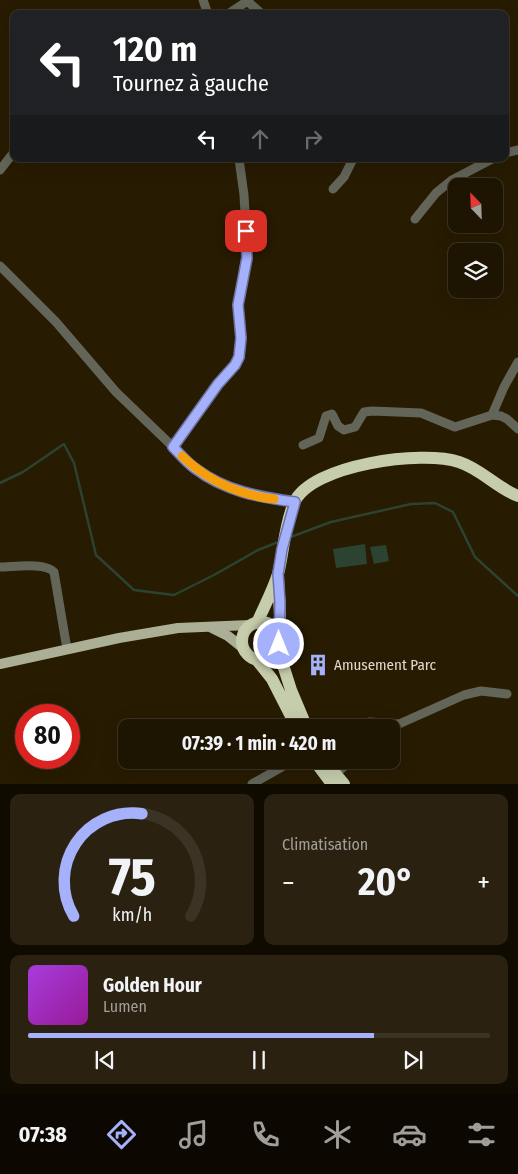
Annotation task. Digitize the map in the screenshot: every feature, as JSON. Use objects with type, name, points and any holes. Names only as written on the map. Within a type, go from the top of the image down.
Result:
[{"type":"highway","points":[[303,719],[291,690],[278,649],[280,615],[278,574],[289,519],[295,502],[306,488],[328,474],[352,466],[413,458],[441,459],[459,461],[518,496]]},
{"type":"highway","points":[[278,574],[254,624],[243,635],[243,648],[246,653],[256,659],[272,679],[292,719]]},
{"type":"highway","points":[[254,624],[270,624],[279,634]]},
{"type":"highway","points":[[256,659],[268,658],[278,649]]},
{"type":"highway","points":[[323,769],[334,779],[344,784]]},
{"type":"main road","points":[[0,664],[119,638],[178,628],[254,624]]},
{"type":"main road","points":[[209,626],[228,636],[243,648]]},
{"type":"street","points":[[234,10],[248,1],[258,10]]},
{"type":"street","points":[[0,170],[10,157]]},
{"type":"street","points":[[173,447],[218,384],[235,365],[239,357],[241,338],[238,305],[247,249],[244,195],[239,162]]},
{"type":"street","points":[[333,189],[344,177],[352,162]]},
{"type":"street","points":[[415,219],[436,193],[452,180],[486,162]]},
{"type":"street","points":[[0,266],[56,322],[116,392],[195,468],[232,489],[258,497],[295,502]]},
{"type":"street","points":[[492,415],[504,387],[518,362]]},
{"type":"street","points":[[303,445],[319,438],[326,416],[332,414],[338,426],[344,430],[355,427],[364,412],[372,411],[420,413],[455,427],[492,415],[501,416],[518,429]]},
{"type":"street","points":[[0,567],[47,567],[54,572],[67,649]]},
{"type":"street","points":[[400,725],[464,695],[481,691],[506,694]]},
{"type":"street","points":[[252,784],[278,769]]},
{"type":"street","points":[[334,779],[343,769]]},
{"type":"shaded area","points":[[365,544],[367,564],[336,568],[333,549]]},
{"type":"shaded area","points":[[386,545],[389,561],[374,564],[370,547]]},
{"type":"waterway","points":[[0,483],[23,472],[64,444],[74,463],[96,555],[134,590],[174,595],[258,550],[281,541]]},
{"type":"waterway","points":[[288,538],[331,522],[411,504],[435,503],[453,512],[475,557],[518,596]]},
{"type":"slow traffic","points":[[182,456],[210,478],[232,489],[258,497],[274,499]]},
{"type":"place","name":"Amusement Parc","points":[[318,665]]},
{"type":"route","points":[[246,231],[247,258],[238,305],[241,338],[239,357],[235,365],[218,384],[173,447],[195,468],[232,489],[258,497],[295,502],[289,519],[278,574],[280,602],[279,644]]}]
